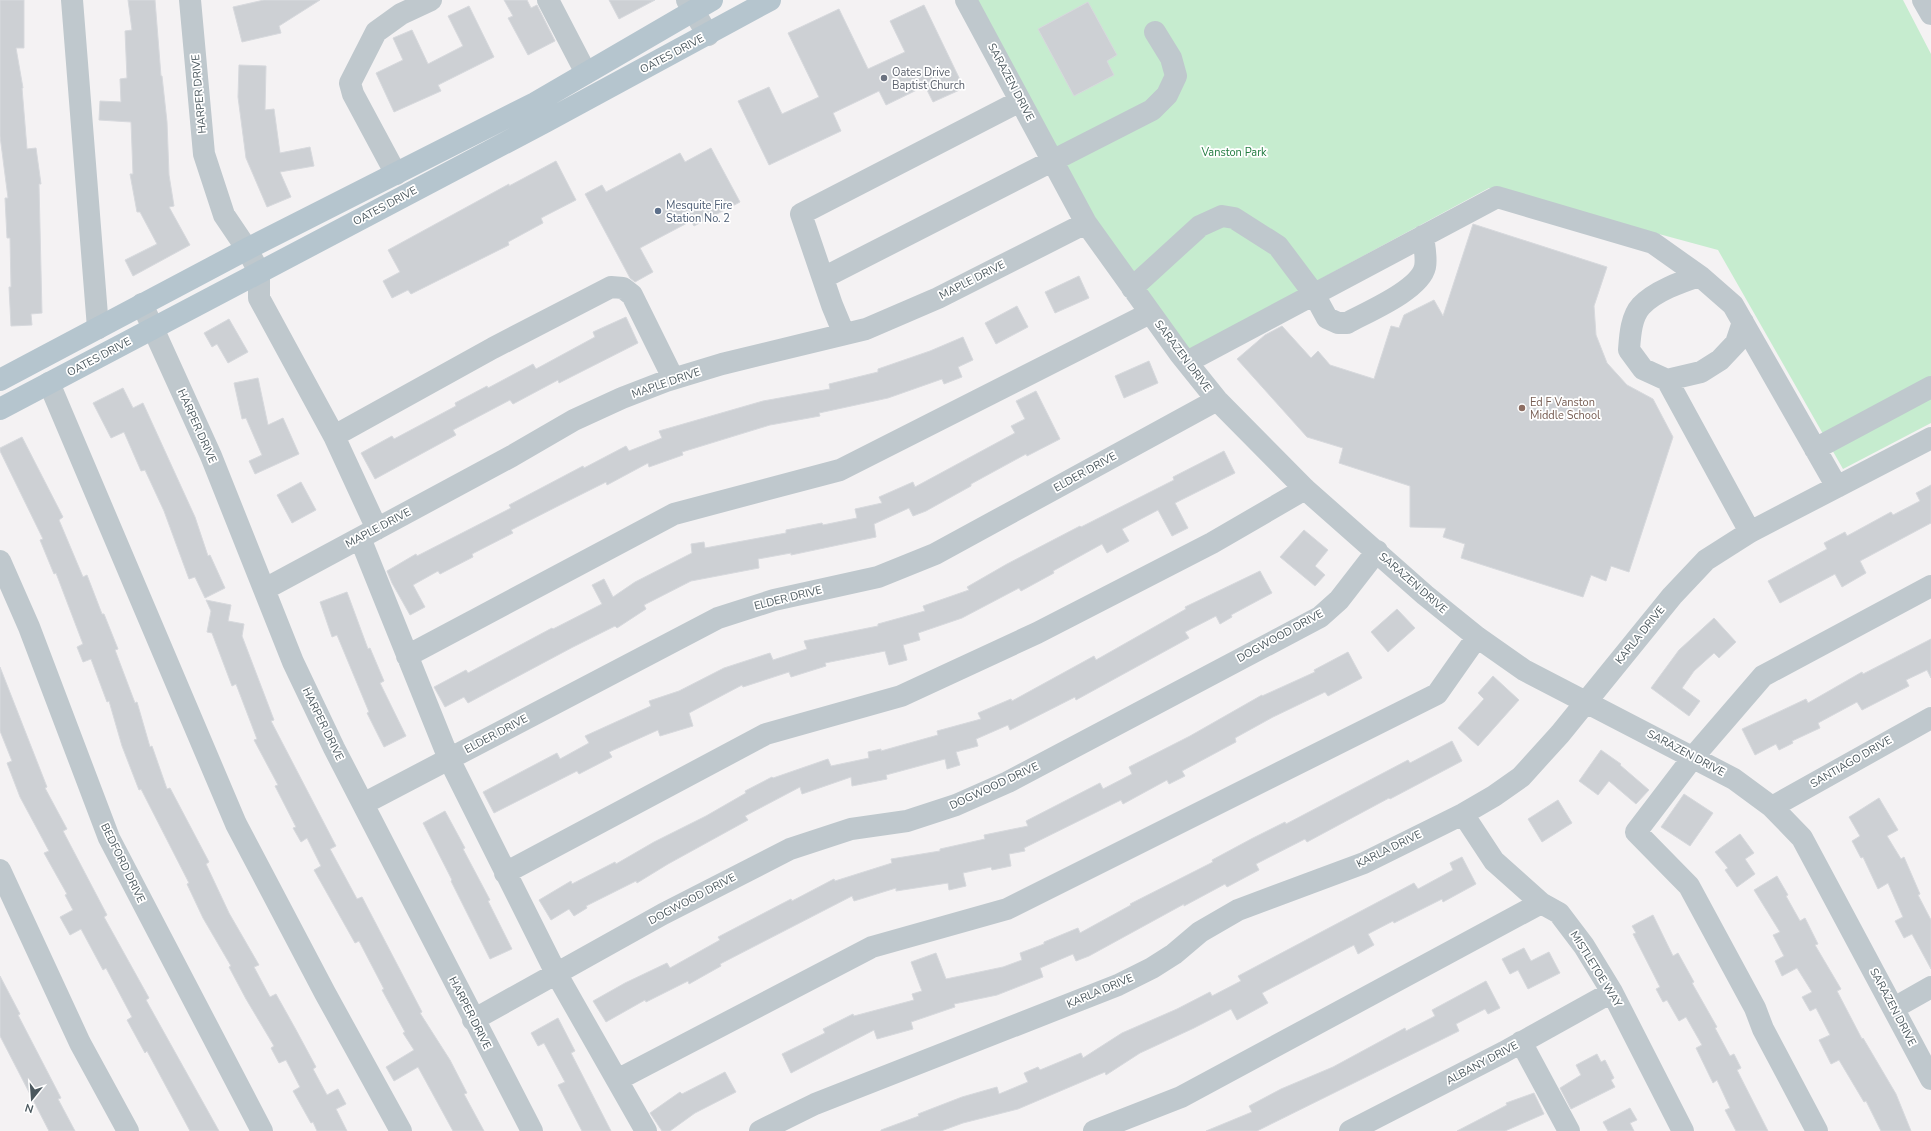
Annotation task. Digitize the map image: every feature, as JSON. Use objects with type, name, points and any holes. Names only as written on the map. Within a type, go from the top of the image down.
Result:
[{"type":"main road","points":[[0,380],[247,249],[535,103],[586,73],[690,5],[712,0]]},
{"type":"main road","name":"OATES DRIVE","points":[[0,409],[708,35],[770,0]]},
{"type":"street","points":[[72,0],[98,328]]},
{"type":"street","name":"HARPER DRIVE","points":[[190,0],[204,154],[224,215],[247,249],[259,272]]},
{"type":"street","points":[[396,174],[353,94],[350,83],[376,32],[401,14],[431,0]]},
{"type":"street","points":[[548,0],[586,73]]},
{"type":"street","name":"SARAZEN DRIVE","points":[[966,0],[1086,223],[1150,313],[1216,400],[1304,489],[1425,595],[1477,637],[1524,670],[1694,756],[1734,779],[1772,807],[1802,838],[1931,1079]]},
{"type":"street","points":[[1923,0],[1931,14]]},
{"type":"street","points":[[690,5],[708,35]]},
{"type":"street","points":[[823,278],[1152,110],[1167,95],[1176,76],[1171,58],[1155,32]]},
{"type":"street","points":[[844,334],[801,214],[1020,101]]},
{"type":"street","points":[[1187,362],[1497,197],[1653,243],[1699,276],[1733,305],[1837,487]]},
{"type":"street","points":[[1132,288],[1200,226],[1222,216],[1234,218],[1278,246],[1314,294],[1327,318],[1338,323],[1347,323],[1402,292],[1419,279],[1425,266],[1423,236]]},
{"type":"street","name":"MAPLE DRIVE","points":[[265,589],[512,456],[574,420],[622,398],[673,378],[722,364],[866,329],[938,298],[1086,223]]},
{"type":"street","points":[[259,272],[259,298],[334,436],[368,533],[407,656],[449,759],[556,974],[646,1131]]},
{"type":"street","points":[[1699,276],[1668,287],[1641,306],[1631,329],[1629,350],[1643,368],[1667,380],[1750,532]]},
{"type":"street","points":[[334,436],[493,348],[611,288],[623,288],[632,295],[673,378]]},
{"type":"street","name":"HARPER DRIVE","points":[[142,304],[211,456],[293,662],[334,748],[473,1020],[532,1131]]},
{"type":"street","points":[[407,656],[674,514],[840,470],[1150,313]]},
{"type":"street","points":[[1667,380],[1701,372],[1720,360],[1736,342],[1743,322]]},
{"type":"street","points":[[49,383],[236,824],[325,993],[401,1131]]},
{"type":"street","points":[[1815,450],[1931,387]]},
{"type":"street","name":"ELDER DRIVE","points":[[363,804],[718,618],[774,600],[878,577],[935,554],[1216,400]]},
{"type":"street","name":"KARLA DRIVE","points":[[760,1131],[815,1104],[1118,985],[1152,968],[1174,954],[1200,932],[1238,910],[1364,862],[1463,814],[1494,796],[1521,777],[1560,734],[1672,596],[1706,560],[1750,532],[1931,438]]},
{"type":"street","points":[[505,873],[766,734],[901,696],[1037,633],[1212,543],[1304,489]]},
{"type":"street","name":"DOGWOOD DRIVE","points":[[473,1020],[663,914],[790,849],[851,829],[907,821],[956,805],[1008,782],[1320,617],[1339,600],[1376,551]]},
{"type":"street","name":"BEDFORD DRIVE","points":[[0,562],[29,627],[109,838],[262,1131]]},
{"type":"street","points":[[1816,1131],[1763,1029],[1754,1008],[1689,886],[1636,832],[1694,756],[1763,676],[1931,586]]},
{"type":"street","points":[[617,1080],[872,947],[1007,909],[1436,694],[1477,637]]},
{"type":"street","name":"SANTIAGO DRIVE","points":[[1772,807],[1931,718]]},
{"type":"street","name":"MISTLETOE WAY","points":[[1463,814],[1494,860],[1541,902],[1559,913],[1584,946],[1612,992],[1683,1131]]},
{"type":"street","points":[[0,870],[80,1043],[128,1131]]},
{"type":"street","points":[[1094,1131],[1181,1097],[1541,902]]},
{"type":"street","points":[[1894,1008],[1931,987]]},
{"type":"street","name":"ALBANY DRIVE","points":[[1350,1131],[1521,1042],[1612,992]]},
{"type":"street","points":[[1521,1042],[1569,1131]]},
{"type":"green space","name":"Vanston Park","points":[[975,0],[1903,0],[1931,54],[1931,423],[1843,469],[1718,250],[1489,188],[1185,352],[1118,254],[1076,187]]},
{"type":"building","points":[[0,0],[24,0],[24,48],[16,48],[23,88],[27,149],[36,148],[41,184],[39,184],[42,313],[31,314],[32,325],[11,326],[9,287],[11,287],[10,238],[7,238],[5,198],[8,198],[0,136]]},
{"type":"building","points":[[128,0],[155,0],[161,76],[167,122],[169,175],[174,206],[169,207],[190,245],[133,276],[125,260],[157,244],[140,212],[137,212],[130,174],[133,174],[131,122],[99,120],[100,101],[121,102],[120,79],[127,78],[125,31],[132,30]]},
{"type":"building","points":[[264,0],[320,0],[279,26],[281,33],[242,42],[233,7]]},
{"type":"building","points":[[504,0],[527,0],[531,8],[537,5],[555,41],[528,55],[508,18],[513,16]]},
{"type":"building","points":[[609,0],[655,0],[619,19]]},
{"type":"building","points":[[1088,2],[1117,55],[1107,61],[1114,75],[1074,96],[1038,29]]},
{"type":"building","name":"Oates Drive Baptist Church","points":[[924,5],[964,88],[933,102],[925,86],[886,105],[879,91],[833,113],[841,131],[769,165],[738,101],[769,87],[782,114],[819,97],[788,33],[839,9],[868,69],[905,52],[890,21]]},
{"type":"building","points":[[469,6],[494,57],[438,85],[441,91],[394,112],[376,73],[403,60],[393,38],[412,30],[428,64],[463,46],[448,16]]},
{"type":"building","points":[[239,65],[266,66],[265,110],[274,109],[280,153],[310,147],[314,166],[280,172],[291,197],[267,207],[246,158],[238,97]]},
{"type":"building","name":"Mesquite Fire Station No. 2","points":[[711,148],[740,202],[694,226],[691,221],[640,248],[653,272],[635,282],[630,278],[585,194],[602,185],[606,192],[680,153],[685,162]]},
{"type":"building","points":[[556,161],[576,200],[541,218],[543,223],[508,242],[509,245],[411,294],[408,290],[392,298],[383,281],[400,272],[388,250],[509,184],[509,186]]},
{"type":"building","points":[[1473,224],[1607,267],[1594,306],[1596,335],[1607,363],[1627,385],[1653,399],[1673,437],[1629,572],[1611,566],[1606,581],[1591,575],[1583,597],[1461,558],[1465,544],[1443,537],[1446,528],[1410,527],[1410,486],[1339,463],[1343,448],[1307,437],[1237,359],[1265,335],[1282,326],[1311,358],[1318,351],[1330,365],[1374,379],[1391,326],[1399,328],[1404,315],[1434,300],[1443,316]]},
{"type":"building","points":[[1079,276],[1089,298],[1055,313],[1045,292]]},
{"type":"building","points":[[1017,306],[1028,327],[996,344],[985,323]]},
{"type":"building","points":[[626,317],[638,343],[559,383],[558,380],[513,404],[510,400],[453,430],[456,435],[375,479],[361,453],[392,436],[394,439],[456,406],[455,403],[487,386],[488,388],[533,364],[536,369],[595,337],[593,332]]},
{"type":"building","points":[[229,319],[248,352],[228,363],[217,344],[212,347],[204,333]]},
{"type":"building","points":[[963,337],[973,360],[958,367],[962,377],[944,384],[942,379],[888,398],[819,413],[820,416],[770,425],[682,452],[683,455],[649,467],[648,463],[607,485],[606,482],[511,530],[513,533],[472,554],[473,557],[440,574],[438,571],[413,585],[425,607],[410,615],[392,583],[387,571],[416,554],[417,556],[511,508],[509,505],[583,466],[584,468],[626,446],[629,451],[662,438],[659,431],[763,401],[830,389],[829,384],[878,372],[878,369],[930,351]]},
{"type":"building","points":[[1149,361],[1158,383],[1124,398],[1115,376]]},
{"type":"building","points":[[258,378],[268,425],[283,418],[299,454],[255,474],[249,461],[262,455],[246,418],[242,419],[234,383]]},
{"type":"building","points":[[123,388],[133,408],[143,403],[195,517],[208,556],[210,555],[225,588],[205,598],[195,577],[189,579],[164,511],[145,470],[141,471],[124,432],[111,438],[93,403]]},
{"type":"building","points":[[1036,391],[1060,439],[1027,456],[1026,454],[926,511],[913,516],[909,508],[874,524],[876,537],[791,555],[791,553],[758,559],[759,568],[691,581],[644,605],[646,609],[617,628],[615,626],[573,647],[468,703],[464,697],[445,707],[434,687],[466,670],[468,673],[552,628],[553,629],[602,604],[592,585],[604,579],[613,597],[635,582],[692,553],[691,544],[704,542],[705,548],[786,533],[786,530],[822,523],[823,525],[857,518],[855,509],[882,503],[879,497],[913,482],[915,487],[1015,433],[1011,426],[1025,419],[1016,401]]},
{"type":"building","points":[[22,437],[63,517],[59,520],[83,577],[87,575],[102,614],[104,614],[118,649],[115,650],[135,703],[137,702],[150,747],[152,746],[167,789],[170,788],[209,862],[206,864],[229,913],[259,965],[254,967],[270,997],[276,994],[316,1067],[313,1069],[327,1095],[338,1089],[346,1104],[336,1109],[347,1131],[317,1131],[313,1122],[311,1123],[293,1091],[300,1087],[286,1060],[279,1063],[271,1048],[274,1046],[246,999],[229,967],[231,966],[203,918],[187,884],[189,883],[141,789],[139,790],[122,746],[109,701],[107,702],[91,659],[83,662],[77,647],[83,644],[56,573],[54,574],[40,540],[43,539],[0,451],[0,448]]},
{"type":"building","points":[[1224,451],[1235,473],[1175,503],[1188,528],[1172,536],[1158,510],[1122,529],[1129,541],[1107,553],[1102,544],[1053,571],[1054,573],[1021,591],[1019,588],[962,618],[918,633],[920,640],[903,645],[907,660],[889,665],[885,651],[825,663],[826,666],[791,677],[789,672],[743,687],[742,685],[689,713],[693,726],[660,736],[658,730],[609,752],[612,757],[579,774],[577,771],[494,813],[483,792],[557,753],[560,759],[589,743],[585,736],[651,706],[649,701],[679,691],[724,668],[770,653],[773,660],[807,649],[804,641],[878,626],[878,624],[925,611],[923,606],[969,590],[967,587],[1007,564],[1174,480],[1173,477]]},
{"type":"building","points":[[301,482],[316,510],[292,523],[277,495]]},
{"type":"building","points":[[1931,485],[1931,523],[1860,561],[1866,573],[1842,587],[1835,574],[1780,603],[1768,581],[1827,549],[1824,543],[1845,532],[1847,536],[1891,512],[1893,515],[1920,501],[1916,493]]},
{"type":"building","points":[[1304,530],[1328,550],[1315,566],[1325,575],[1315,586],[1280,557]]},
{"type":"building","points":[[1260,571],[1272,593],[1231,615],[1232,617],[1220,624],[1216,616],[1185,632],[1189,638],[1076,700],[1075,697],[1010,730],[1008,725],[976,739],[978,746],[956,752],[960,765],[947,769],[945,759],[886,775],[887,779],[852,786],[851,777],[802,794],[800,787],[745,816],[748,820],[668,864],[637,883],[636,881],[586,906],[587,908],[574,916],[569,909],[551,920],[539,900],[571,881],[572,884],[615,862],[616,864],[654,842],[706,816],[746,793],[745,791],[772,777],[773,778],[828,759],[831,766],[869,758],[868,752],[881,749],[881,751],[938,735],[937,731],[981,719],[978,713],[1011,699],[1012,701],[1094,656],[1096,660],[1186,609],[1185,607]]},
{"type":"building","points":[[347,592],[368,649],[370,648],[384,681],[380,683],[406,736],[384,747],[367,713],[369,712],[337,635],[332,637],[320,602]]},
{"type":"building","points":[[206,600],[231,605],[228,621],[244,624],[242,636],[274,720],[271,721],[336,846],[330,849],[357,899],[362,897],[422,1012],[420,1013],[450,1060],[467,1093],[464,1094],[484,1131],[453,1131],[418,1067],[394,1081],[386,1067],[414,1050],[403,1033],[405,1032],[382,990],[384,989],[359,941],[355,943],[314,870],[321,866],[307,838],[301,842],[293,828],[296,827],[275,786],[278,785],[254,740],[257,739],[236,684],[232,686],[212,633],[207,632],[211,611]]},
{"type":"building","points":[[1397,609],[1415,628],[1388,652],[1371,632]]},
{"type":"building","points":[[1714,618],[1736,642],[1719,658],[1714,653],[1694,671],[1682,688],[1700,701],[1689,716],[1651,688],[1679,650]]},
{"type":"building","points":[[1931,639],[1931,678],[1927,670],[1906,680],[1909,686],[1862,710],[1857,702],[1818,723],[1820,728],[1792,741],[1793,743],[1779,750],[1776,744],[1755,755],[1742,729],[1806,699],[1808,703],[1862,672],[1863,674]]},
{"type":"building","points":[[1348,652],[1362,678],[1328,696],[1325,692],[1273,717],[1235,738],[1236,742],[1182,771],[1185,776],[1169,784],[1167,780],[1123,804],[1121,800],[1024,848],[1025,851],[1009,854],[1011,866],[992,870],[991,867],[963,873],[966,886],[949,890],[948,883],[896,891],[896,888],[854,901],[852,896],[720,964],[721,966],[689,984],[688,981],[646,1002],[645,1000],[606,1022],[593,1001],[625,983],[667,963],[670,968],[720,940],[718,937],[791,899],[792,901],[834,879],[835,881],[892,863],[891,859],[940,851],[940,849],[985,839],[984,835],[1028,826],[1026,821],[1100,783],[1103,789],[1132,774],[1129,767],[1190,736],[1262,695],[1315,672],[1314,670]]},
{"type":"building","points":[[0,667],[47,787],[45,788],[67,829],[63,831],[107,915],[104,917],[149,998],[146,1000],[219,1131],[190,1131],[147,1051],[145,1053],[127,1020],[132,1017],[106,968],[103,970],[81,929],[70,935],[60,917],[73,910],[65,895],[67,894],[44,853],[49,851],[20,797],[7,763],[12,761],[0,731]]},
{"type":"building","points":[[1493,676],[1519,700],[1478,746],[1458,728],[1484,699],[1478,693]]},
{"type":"building","points":[[1452,741],[1462,761],[1307,842],[1305,839],[1256,864],[1259,870],[1227,887],[1225,884],[1184,906],[1184,904],[1089,956],[1076,961],[1073,954],[1040,968],[1043,977],[997,995],[954,1004],[955,1007],[911,1022],[913,1029],[877,1039],[874,1030],[791,1073],[782,1054],[825,1033],[823,1029],[853,1014],[854,1016],[914,1000],[912,994],[922,991],[911,962],[936,953],[946,979],[1003,967],[1022,960],[1020,953],[1044,944],[1044,942],[1078,928],[1080,933],[1131,905],[1130,904],[1213,862],[1212,860],[1253,838],[1285,822],[1286,824],[1408,760],[1410,763]]},
{"type":"building","points":[[1601,750],[1621,764],[1620,765],[1649,790],[1636,804],[1609,781],[1598,795],[1579,781]]},
{"type":"building","points":[[1684,794],[1713,813],[1690,846],[1661,827]]},
{"type":"building","points":[[1879,798],[1898,830],[1887,836],[1901,859],[1904,857],[1920,894],[1918,895],[1931,920],[1931,969],[1912,934],[1904,938],[1895,921],[1903,917],[1888,883],[1878,889],[1863,857],[1861,858],[1852,841],[1860,836],[1849,817]]},
{"type":"building","points":[[1558,800],[1572,823],[1542,842],[1528,819]]},
{"type":"building","points":[[445,811],[465,848],[463,849],[490,900],[488,901],[512,949],[490,959],[423,823]]},
{"type":"building","points":[[1740,834],[1754,853],[1745,859],[1755,874],[1737,887],[1725,870],[1728,868],[1715,852]]},
{"type":"building","points":[[1462,857],[1476,884],[1443,902],[1442,899],[1368,934],[1374,945],[1358,954],[1354,945],[1262,993],[1268,1003],[1237,1020],[1231,1009],[1140,1053],[1106,1075],[1105,1072],[1018,1109],[963,1123],[941,1131],[881,1131],[919,1116],[918,1114],[962,1097],[997,1087],[999,1094],[1028,1082],[1024,1073],[1038,1067],[1040,1070],[1081,1053],[1083,1058],[1122,1033],[1177,1009],[1210,992],[1212,996],[1241,981],[1238,976],[1414,883],[1418,889],[1453,870],[1450,863]]},
{"type":"building","points":[[1777,876],[1800,921],[1805,918],[1818,944],[1815,945],[1841,989],[1837,991],[1862,1039],[1863,1038],[1896,1094],[1911,1131],[1881,1131],[1866,1101],[1864,1102],[1839,1060],[1831,1064],[1819,1040],[1830,1035],[1816,1008],[1810,1011],[1802,997],[1812,992],[1797,968],[1782,976],[1775,961],[1784,956],[1773,935],[1780,932],[1754,890]]},
{"type":"building","points":[[1653,915],[1673,956],[1678,953],[1694,982],[1692,983],[1717,1027],[1715,1028],[1730,1056],[1734,1054],[1741,1068],[1737,1070],[1768,1131],[1736,1131],[1725,1110],[1730,1108],[1717,1080],[1713,1083],[1696,1048],[1702,1045],[1686,1017],[1679,1021],[1667,1000],[1663,1002],[1656,989],[1660,987],[1633,934],[1636,933],[1632,926]]},
{"type":"building","points":[[1524,948],[1531,961],[1549,952],[1560,973],[1528,989],[1518,970],[1510,974],[1502,959]]},
{"type":"building","points":[[0,976],[20,1014],[18,1015],[61,1098],[58,1099],[75,1131],[49,1131],[0,1036]]},
{"type":"building","points":[[1486,981],[1500,1008],[1488,1014],[1485,1009],[1456,1024],[1459,1031],[1257,1131],[1206,1131],[1252,1112],[1249,1106],[1281,1089],[1333,1067],[1405,1028],[1406,1031],[1435,1016],[1432,1010]]},
{"type":"building","points":[[558,1018],[575,1051],[571,1053],[611,1131],[582,1131],[558,1085],[565,1082],[544,1043],[538,1046],[531,1033]]},
{"type":"building","points":[[1597,1054],[1601,1062],[1605,1060],[1614,1078],[1611,1080],[1615,1087],[1571,1109],[1560,1088],[1581,1075],[1576,1065]]},
{"type":"building","points":[[725,1072],[736,1092],[695,1113],[670,1131],[662,1131],[650,1113],[680,1092],[682,1094]]},
{"type":"building","points":[[1534,1093],[1544,1114],[1505,1131],[1457,1131],[1507,1105],[1506,1103]]},
{"type":"building","points":[[1630,1108],[1637,1120],[1630,1123],[1634,1131],[1608,1131],[1603,1122]]},
{"type":"place","name":"Oates Drive Baptist Church","points":[[884,78]]},
{"type":"place","name":"Mesquite Fire Station No. 2","points":[[658,211]]},
{"type":"place","name":"Ed F Vanston Middle School","points":[[1522,408]]}]
